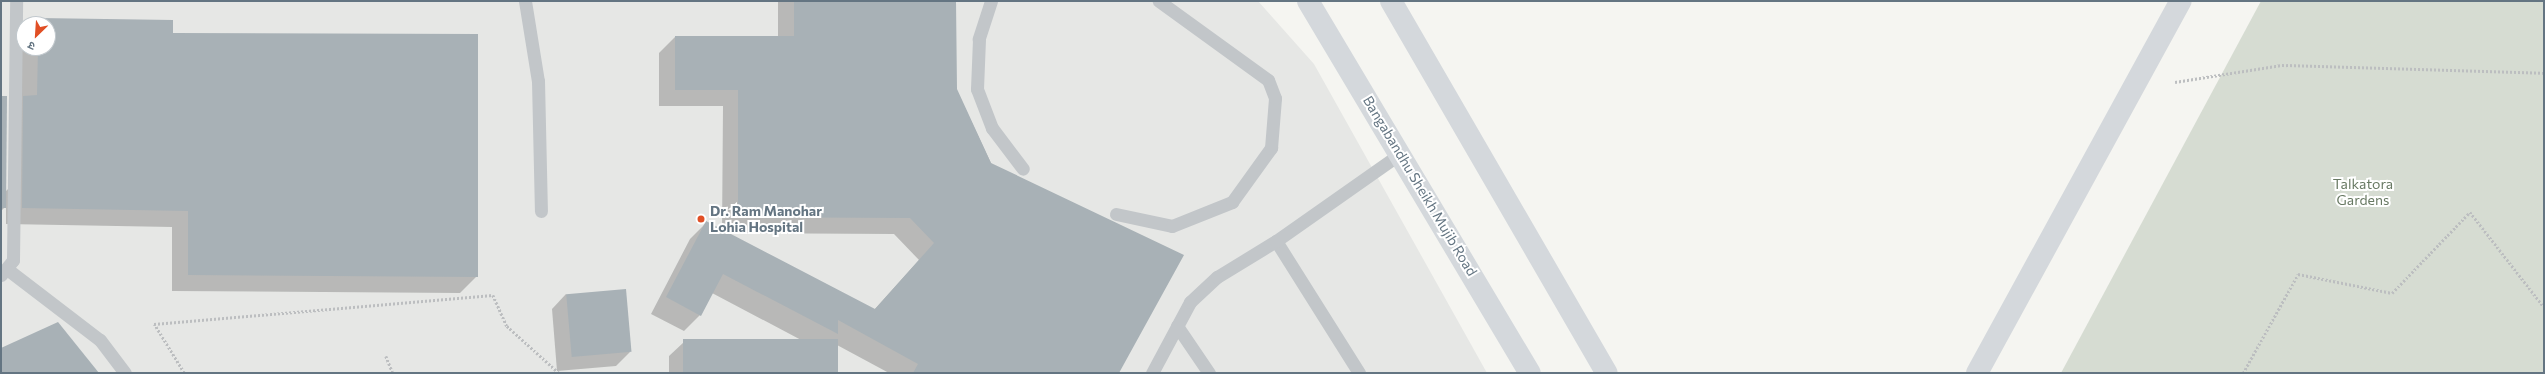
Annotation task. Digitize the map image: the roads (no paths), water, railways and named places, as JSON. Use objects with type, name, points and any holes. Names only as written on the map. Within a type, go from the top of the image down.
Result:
[{"type":"main road","name":"Bangabandhu Sheikh Mujib Road","points":[[1308,1],[1401,153],[1530,373]]},
{"type":"main road","points":[[1391,1],[1607,373]]},
{"type":"main road","points":[[1977,373],[2181,1]]},
{"type":"lane","points":[[16,1],[12,260],[4,272],[100,340],[125,373]]},
{"type":"lane","points":[[525,1],[538,82],[542,211]]},
{"type":"lane","points":[[991,1],[979,39],[977,89],[992,128],[1023,169]]},
{"type":"lane","points":[[1116,214],[1172,226],[1232,202],[1271,148],[1275,98],[1268,80],[1158,1]]},
{"type":"lane","points":[[1152,373],[1190,302],[1217,277],[1276,241],[1401,153]]},
{"type":"lane","points":[[1276,241],[1359,373]]},
{"type":"lane","points":[[1177,326],[1209,373]]},
{"type":"place","name":"Dr. Ram Manohar Lohia Hospital","points":[[701,219]]},
{"type":"park label","name":"Talkatora Gardens","points":[[2363,192]]}]
